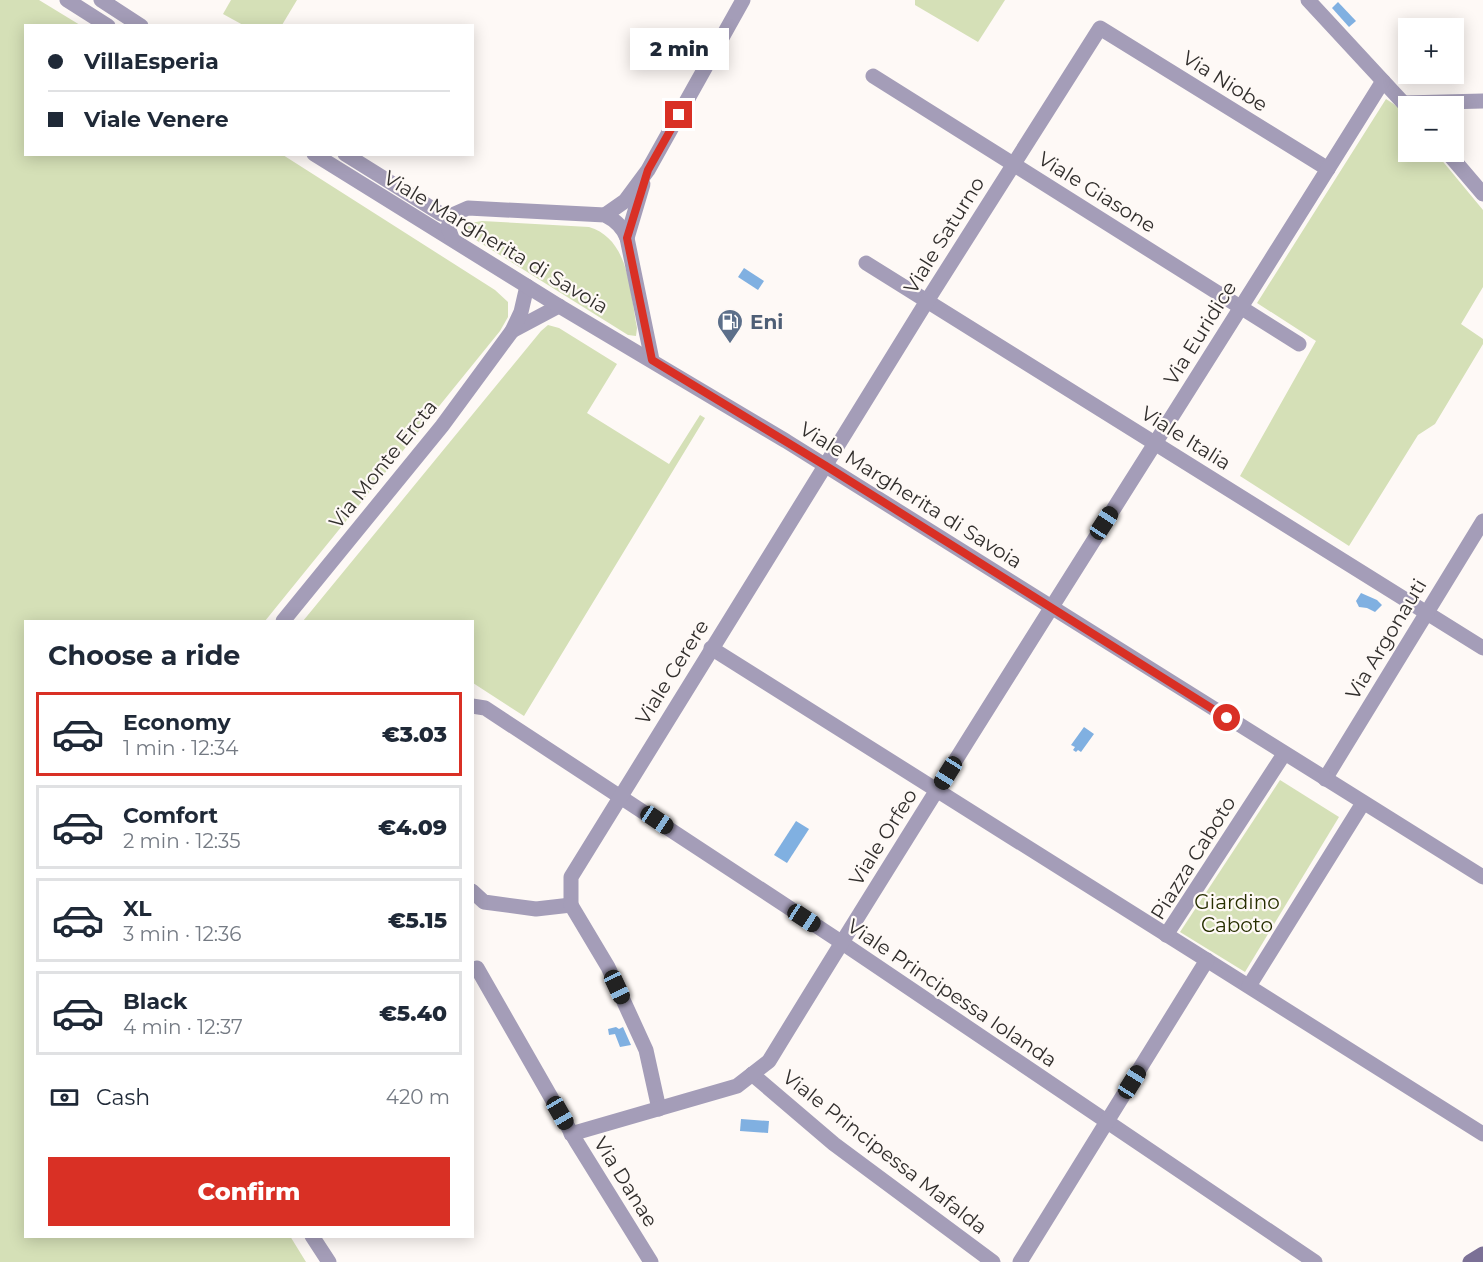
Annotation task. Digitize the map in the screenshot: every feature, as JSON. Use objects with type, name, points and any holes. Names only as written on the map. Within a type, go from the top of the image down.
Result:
[{"type":"main road","points":[[1470,1262],[1483,1254]]},
{"type":"street","points":[[67,0],[105,24]]},
{"type":"street","points":[[100,0],[138,24]]},
{"type":"street","points":[[452,238],[448,227],[452,215],[460,210],[477,207],[605,214],[625,201],[648,170],[743,0]]},
{"type":"street","points":[[1312,1],[1398,97]]},
{"type":"street","name":"Viale Saturno","points":[[826,466],[927,301],[1100,28]]},
{"type":"street","name":"Via Niobe","points":[[1100,28],[1328,169]]},
{"type":"street","name":"Viale Giasone","points":[[873,76],[1299,344]]},
{"type":"street","name":"Via Euridice","points":[[1051,607],[1383,81]]},
{"type":"street","points":[[1464,101],[1483,100]]},
{"type":"street","name":"Viale Margherita di Savoia","points":[[317,156],[559,306],[826,466],[1483,877]]},
{"type":"street","name":"Viale Margherita di Savoia","points":[[348,156],[441,214],[452,215]]},
{"type":"street","points":[[1456,162],[1483,194]]},
{"type":"street","points":[[627,238],[648,170]]},
{"type":"street","points":[[605,214],[622,228],[627,238],[652,360]]},
{"type":"street","name":"Viale Italia","points":[[866,263],[1483,648]]},
{"type":"street","points":[[512,331],[521,312],[527,286]]},
{"type":"street","points":[[512,331],[559,306]]},
{"type":"street","name":"Via Monte Ercta","points":[[284,620],[442,426],[512,331]]},
{"type":"street","points":[[634,351],[645,348],[648,340]]},
{"type":"street","name":"Viale Cerere","points":[[571,905],[571,877],[826,466]]},
{"type":"street","name":"Via Argonauti","points":[[1325,779],[1483,521]]},
{"type":"street","name":"Viale Orfeo","points":[[571,1134],[737,1086],[769,1060],[1051,607]]},
{"type":"street","points":[[711,648],[1166,935]]},
{"type":"street","name":"Viale Principessa Iolanda","points":[[474,706],[485,708],[620,795],[1315,1262]]},
{"type":"street","name":"Piazza Caboto","points":[[1284,754],[1166,935],[1483,1134]]},
{"type":"street","points":[[1249,986],[1362,803]]},
{"type":"street","points":[[474,893],[484,902],[536,909],[571,905],[608,967],[646,1050],[659,1109]]},
{"type":"street","points":[[1020,1262],[1207,960]]},
{"type":"street","name":"Via Danae","points":[[477,968],[571,1134],[651,1262]]},
{"type":"street","name":"Viale Principessa Mafalda","points":[[752,1074],[834,1144],[993,1262]]},
{"type":"street","points":[[313,1238],[329,1262]]},
{"type":"green space","points":[[0,0],[39,0],[78,24],[24,24],[24,156],[285,156],[495,290],[508,302],[508,317],[500,331],[266,620],[24,620],[24,1238],[291,1238],[306,1262],[0,1262]]},
{"type":"green space","points":[[231,0],[297,0],[283,24],[241,24],[223,14]]},
{"type":"green space","points":[[915,0],[1005,0],[978,42],[915,5]]},
{"type":"green space","points":[[1386,99],[1398,108],[1398,162],[1443,162],[1483,210],[1483,287],[1461,324],[1483,339],[1483,344],[1435,424],[1418,435],[1349,546],[1240,476],[1316,341],[1257,303]]},
{"type":"green space","points":[[482,221],[589,227],[603,233],[613,243],[626,269],[637,328],[636,336],[628,335],[463,232],[465,224]]},
{"type":"green space","points":[[548,325],[559,328],[617,364],[587,413],[669,464],[700,415],[705,418],[524,716],[474,684],[474,620],[304,620]]},
{"type":"green space","name":"Giardino Caboto","points":[[1280,780],[1339,817],[1245,972],[1180,932]]},
{"type":"water","points":[[1338,2],[1356,21],[1349,27],[1332,8]]},
{"type":"water","points":[[744,268],[764,281],[758,290],[738,277]]},
{"type":"water","points":[[1361,593],[1377,600],[1382,605],[1375,612],[1359,607],[1356,601]]},
{"type":"water","points":[[1084,727],[1094,734],[1081,752],[1078,750],[1076,752],[1073,750],[1075,747],[1071,745]]},
{"type":"water","points":[[796,821],[809,829],[787,863],[774,855]]},
{"type":"water","points":[[616,1027],[619,1029],[623,1027],[631,1045],[620,1047],[615,1034],[609,1035],[608,1029]]},
{"type":"water","points":[[741,1119],[769,1121],[768,1133],[740,1131]]},
{"type":"place","name":"Eni","points":[[730,345]]},
{"type":"route","points":[[679,115],[648,170],[627,238],[652,360],[826,466],[1227,718]]}]
